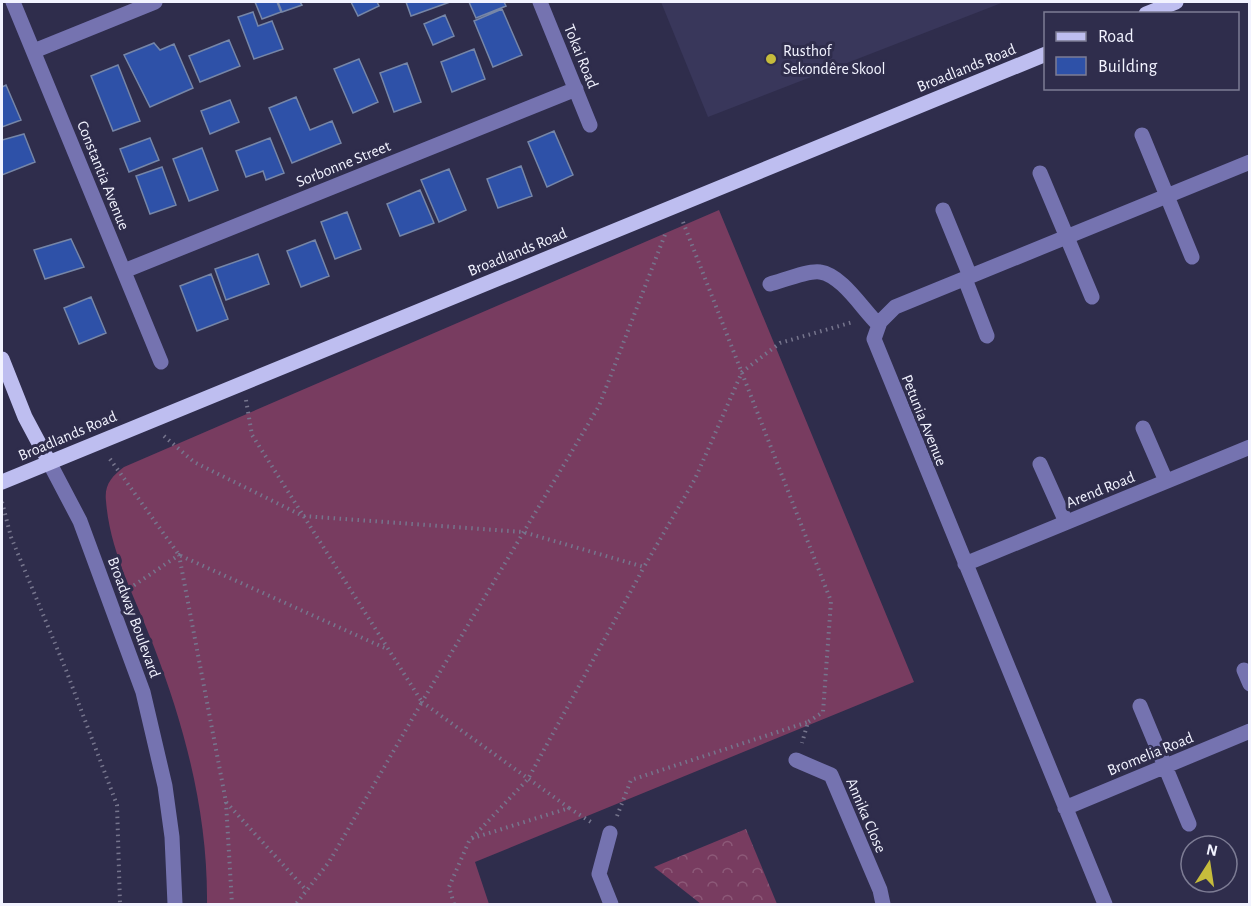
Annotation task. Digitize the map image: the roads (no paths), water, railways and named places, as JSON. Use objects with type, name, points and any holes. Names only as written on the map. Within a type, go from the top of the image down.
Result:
[{"type":"main road","points":[[1151,12],[1176,2]]},
{"type":"main road","name":"Broadlands Road","points":[[2,482],[1044,55]]},
{"type":"main road","name":"Broadway Boulevard","points":[[2,359],[25,417],[49,462]]},
{"type":"street","name":"Constantia Avenue","points":[[13,2],[161,362]]},
{"type":"street","points":[[34,51],[155,2]]},
{"type":"street","name":"Tokai Road","points":[[540,2],[590,125]]},
{"type":"street","name":"Sorbonne Street","points":[[124,271],[576,88]]},
{"type":"street","points":[[1142,135],[1192,257]]},
{"type":"street","points":[[771,284],[821,272],[839,282],[875,321],[895,307],[1250,162]]},
{"type":"street","points":[[1040,173],[1092,297]]},
{"type":"street","points":[[943,210],[987,336]]},
{"type":"street","name":"Petunia Avenue","points":[[875,321],[874,339],[878,354],[1105,904]]},
{"type":"street","points":[[1143,428],[1166,481]]},
{"type":"street","name":"Arend Road","points":[[965,564],[1250,447]]},
{"type":"street","name":"Broadway Boulevard","points":[[49,462],[80,521],[143,692],[160,755],[172,837],[175,904]]},
{"type":"street","points":[[1040,464],[1066,522]]},
{"type":"street","points":[[1140,706],[1189,824]]},
{"type":"street","name":"Bromelia Road","points":[[1065,808],[1250,731]]},
{"type":"street","name":"Annika Close","points":[[796,760],[831,775],[884,904]]},
{"type":"street","points":[[609,833],[599,874],[612,904]]},
{"type":"place","name":"Rusthof Sekondêre Skool","points":[[771,59]]}]
